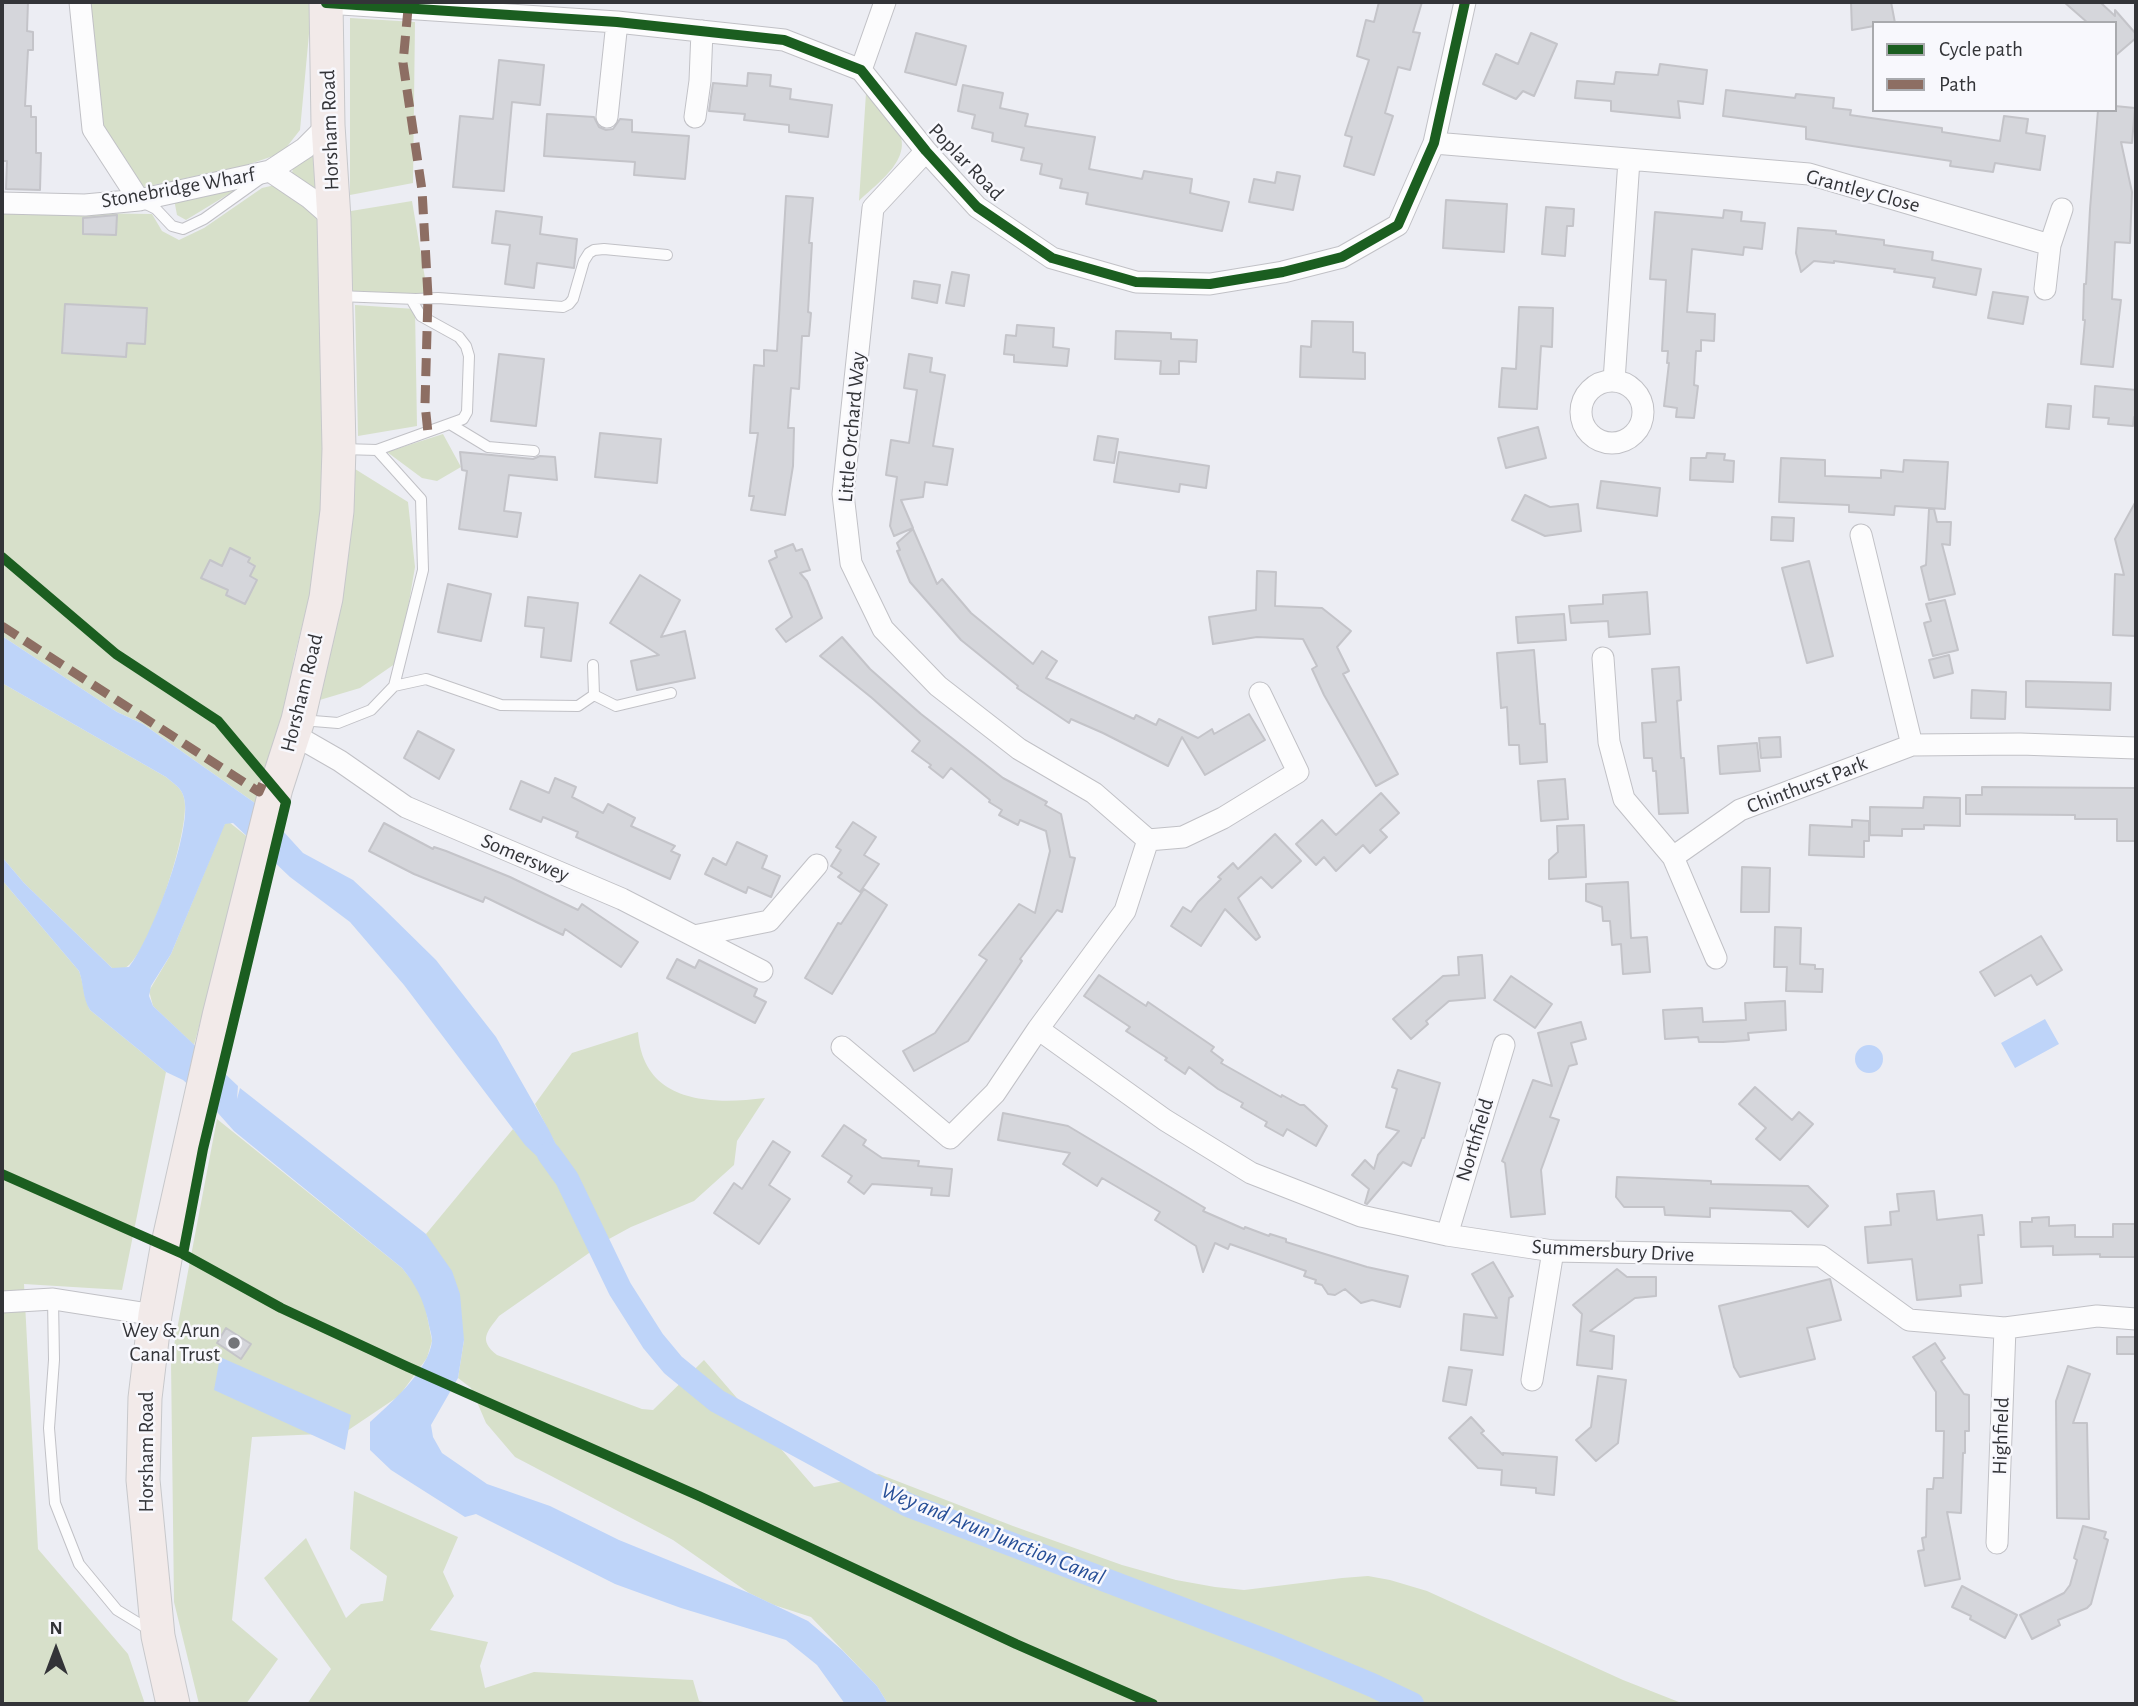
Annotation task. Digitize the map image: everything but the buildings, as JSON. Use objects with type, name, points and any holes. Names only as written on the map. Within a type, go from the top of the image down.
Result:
[{"type":"main road","name":"Horsham Road","points":[[173,1704],[158,1636],[144,1480],[145,1398],[155,1315],[167,1248],[219,1016],[258,860],[296,727],[326,598],[337,511],[339,449],[326,3]]},
{"type":"street","points":[[80,2],[93,129],[139,200]]},
{"type":"street","points":[[861,70],[885,2]]},
{"type":"street","name":"Poplar Road","points":[[326,3],[617,22],[784,40],[861,70],[926,151],[977,207],[1052,258],[1136,282],[1210,284],[1283,272],[1342,257],[1398,225],[1434,144],[1465,2]]},
{"type":"street","points":[[607,117],[617,22]]},
{"type":"street","points":[[695,117],[702,31]]},
{"type":"street","name":"Stonebridge Wharf","points":[[2,203],[85,205],[139,200],[270,171],[305,148],[328,125]]},
{"type":"street","name":"Grantley Close","points":[[1434,144],[1809,174],[2050,245]]},
{"type":"street","name":"Little Orchard Way","points":[[926,151],[873,208],[844,494],[850,563],[883,629],[938,686],[1019,749],[1094,793],[1147,840]]},
{"type":"street","points":[[1614,381],[1629,160]]},
{"type":"street","name":"Stonebridge Wharf","points":[[270,171],[310,198],[334,219]]},
{"type":"street","points":[[2045,289],[2050,245],[2062,209]]},
{"type":"street","points":[[1861,535],[1912,745]]},
{"type":"street","points":[[1602,658],[1609,742],[1624,799],[1673,857],[1716,958]]},
{"type":"street","points":[[842,1047],[950,1138],[995,1093],[1038,1029],[1125,911],[1147,840],[1183,837],[1223,818],[1297,772],[1260,693]]},
{"type":"street","name":"Somerswey","points":[[296,727],[406,807],[622,899],[762,971]]},
{"type":"street","name":"Chinthurst Park","points":[[1673,857],[1740,810],[1912,745],[2020,744],[2136,748]]},
{"type":"street","points":[[694,936],[769,921],[817,865]]},
{"type":"street","name":"Summersbury Drive","points":[[1038,1029],[1166,1120],[1251,1173],[1361,1216],[1447,1235],[1553,1251],[1821,1256],[1909,1320],[2005,1328],[2097,1316],[2136,1319]]},
{"type":"street","name":"Northfield","points":[[1447,1235],[1504,1045]]},
{"type":"street","points":[[1532,1380],[1553,1251]]},
{"type":"street","points":[[2,1302],[53,1299],[155,1315]]},
{"type":"street","name":"Highfield","points":[[1997,1543],[2005,1328]]},
{"type":"lane","points":[[139,200],[156,209],[172,226],[183,229],[204,219],[270,171]]},
{"type":"lane","points":[[335,296],[438,298],[563,307],[573,299],[584,261],[594,250],[667,255]]},
{"type":"lane","points":[[339,449],[377,450],[463,419],[467,412],[469,356],[466,346],[459,337],[421,316],[411,299]]},
{"type":"lane","points":[[450,424],[488,447],[534,450]]},
{"type":"lane","points":[[296,727],[338,723],[371,710],[394,686],[423,570],[421,499],[377,450]]},
{"type":"lane","points":[[593,665],[594,695]]},
{"type":"lane","points":[[394,686],[426,679],[501,705],[578,706],[594,695]]},
{"type":"lane","points":[[594,695],[615,706],[671,694]]},
{"type":"lane","points":[[53,1299],[54,1360],[49,1428],[55,1503],[79,1564],[117,1610],[158,1636]]},
{"type":"green space","points":[[89,2],[312,2],[300,130],[282,153],[244,166],[144,187],[126,168],[104,130],[94,84]]},
{"type":"green space","points":[[350,18],[415,22],[413,183],[350,195]]},
{"type":"green space","points":[[866,93],[887,115],[902,141],[901,151],[891,170],[859,201]]},
{"type":"green space","points":[[310,154],[316,156],[320,198],[291,178],[294,163]]},
{"type":"green space","points":[[239,185],[237,189],[186,220],[177,215],[174,199]]},
{"type":"green space","points":[[275,185],[315,215],[325,228],[324,428],[319,559],[294,658],[290,687],[262,808],[143,724],[117,712],[2,636],[2,212],[152,214],[162,231],[179,240],[204,228],[262,188]]},
{"type":"green space","points":[[412,201],[428,296],[351,293],[351,211]]},
{"type":"green space","points":[[355,305],[415,309],[417,426],[358,436]]},
{"type":"green space","points":[[443,434],[461,467],[437,481],[422,478],[387,452]]},
{"type":"green space","points":[[355,469],[408,502],[415,567],[399,661],[360,688],[313,702],[342,593]]},
{"type":"green space","points":[[2,683],[166,777],[183,794],[185,813],[182,834],[166,889],[145,940],[135,958],[125,968],[112,968],[24,883],[2,857]]},
{"type":"green space","points":[[229,822],[250,839],[194,1045],[153,1006],[149,991],[171,954],[221,832],[225,823]]},
{"type":"green space","points":[[2,880],[79,971],[90,1010],[166,1072],[122,1290],[24,1284],[38,1549],[128,1654],[145,1704],[2,1704]]},
{"type":"green space","points":[[638,1032],[643,1056],[652,1073],[666,1086],[702,1099],[722,1101],[765,1098],[737,1141],[734,1165],[694,1201],[609,1239],[499,1316],[486,1336],[488,1345],[497,1355],[642,1409],[653,1410],[704,1360],[814,1487],[879,1474],[1122,1565],[1176,1580],[1215,1587],[1244,1590],[1368,1576],[1390,1580],[1427,1591],[1623,1680],[1684,1704],[888,1704],[877,1686],[811,1617],[774,1605],[749,1593],[673,1540],[515,1457],[486,1423],[471,1388],[458,1378],[464,1340],[426,1234],[513,1129],[545,1164],[567,1179],[563,1159],[535,1104],[572,1053]]},
{"type":"green space","points":[[217,1119],[402,1268],[424,1300],[432,1341],[427,1358],[399,1396],[344,1433],[252,1437],[232,1620],[278,1659],[246,1704],[199,1704],[174,1602],[171,1361]]},
{"type":"green space","points":[[354,1491],[458,1537],[443,1572],[454,1596],[430,1630],[488,1642],[480,1666],[485,1688],[534,1672],[693,1680],[699,1701],[713,1704],[307,1704],[331,1669],[264,1578],[306,1538],[346,1618],[361,1604],[383,1601],[387,1576],[350,1549]]},
{"type":"water","points":[[2,636],[117,712],[143,724],[262,808],[303,853],[353,880],[436,960],[496,1037],[549,1130],[563,1159],[567,1179],[545,1164],[525,1145],[404,985],[350,922],[290,877],[233,823],[225,824],[171,954],[151,986],[149,996],[153,1006],[238,1086],[237,1099],[240,1088],[426,1234],[452,1271],[460,1294],[464,1340],[458,1378],[431,1425],[433,1437],[442,1453],[487,1484],[550,1506],[619,1540],[749,1593],[808,1621],[842,1650],[877,1686],[888,1704],[845,1704],[817,1665],[786,1640],[681,1608],[615,1584],[476,1514],[465,1517],[391,1470],[370,1450],[370,1422],[407,1386],[429,1352],[432,1336],[421,1299],[402,1268],[234,1131],[209,1103],[183,1080],[166,1072],[90,1010],[79,971],[2,880],[2,857],[24,883],[112,968],[129,967],[148,934],[168,885],[185,813],[181,791],[166,777],[2,683]]},
{"type":"water","points":[[2045,1019],[2059,1044],[2015,1068],[2001,1043]]},
{"type":"water","points":[[1869,1045],[1879,1049],[1883,1059],[1879,1069],[1869,1073],[1859,1069],[1855,1059],[1859,1049]]},
{"type":"water","points":[[220,1357],[351,1415],[345,1450],[214,1390]]},
{"type":"waterway","name":"Wey and Arun Junction Canal","points":[[549,1154],[567,1179],[620,1289],[653,1341],[673,1365],[717,1401],[908,1505],[1279,1646],[1412,1704]]},
{"type":"marked path","points":[[408,9],[403,63],[422,190],[428,296],[425,404],[428,433]]},
{"type":"marked path","points":[[2,626],[259,792],[266,776]]},
{"type":"cycle path","points":[[326,3],[617,22],[784,40],[861,70],[926,151],[977,207],[1052,258],[1136,282],[1210,284],[1283,272],[1342,257],[1398,225],[1434,143],[1465,2]]},
{"type":"cycle path","points":[[2,557],[116,654],[218,721],[286,802],[203,1149],[183,1254]]},
{"type":"cycle path","points":[[2,1174],[183,1254],[281,1308],[408,1367],[699,1496],[1016,1644],[1153,1704]]},
{"type":"place","name":"Wey & Arun Canal Trust","points":[[234,1343]]}]
